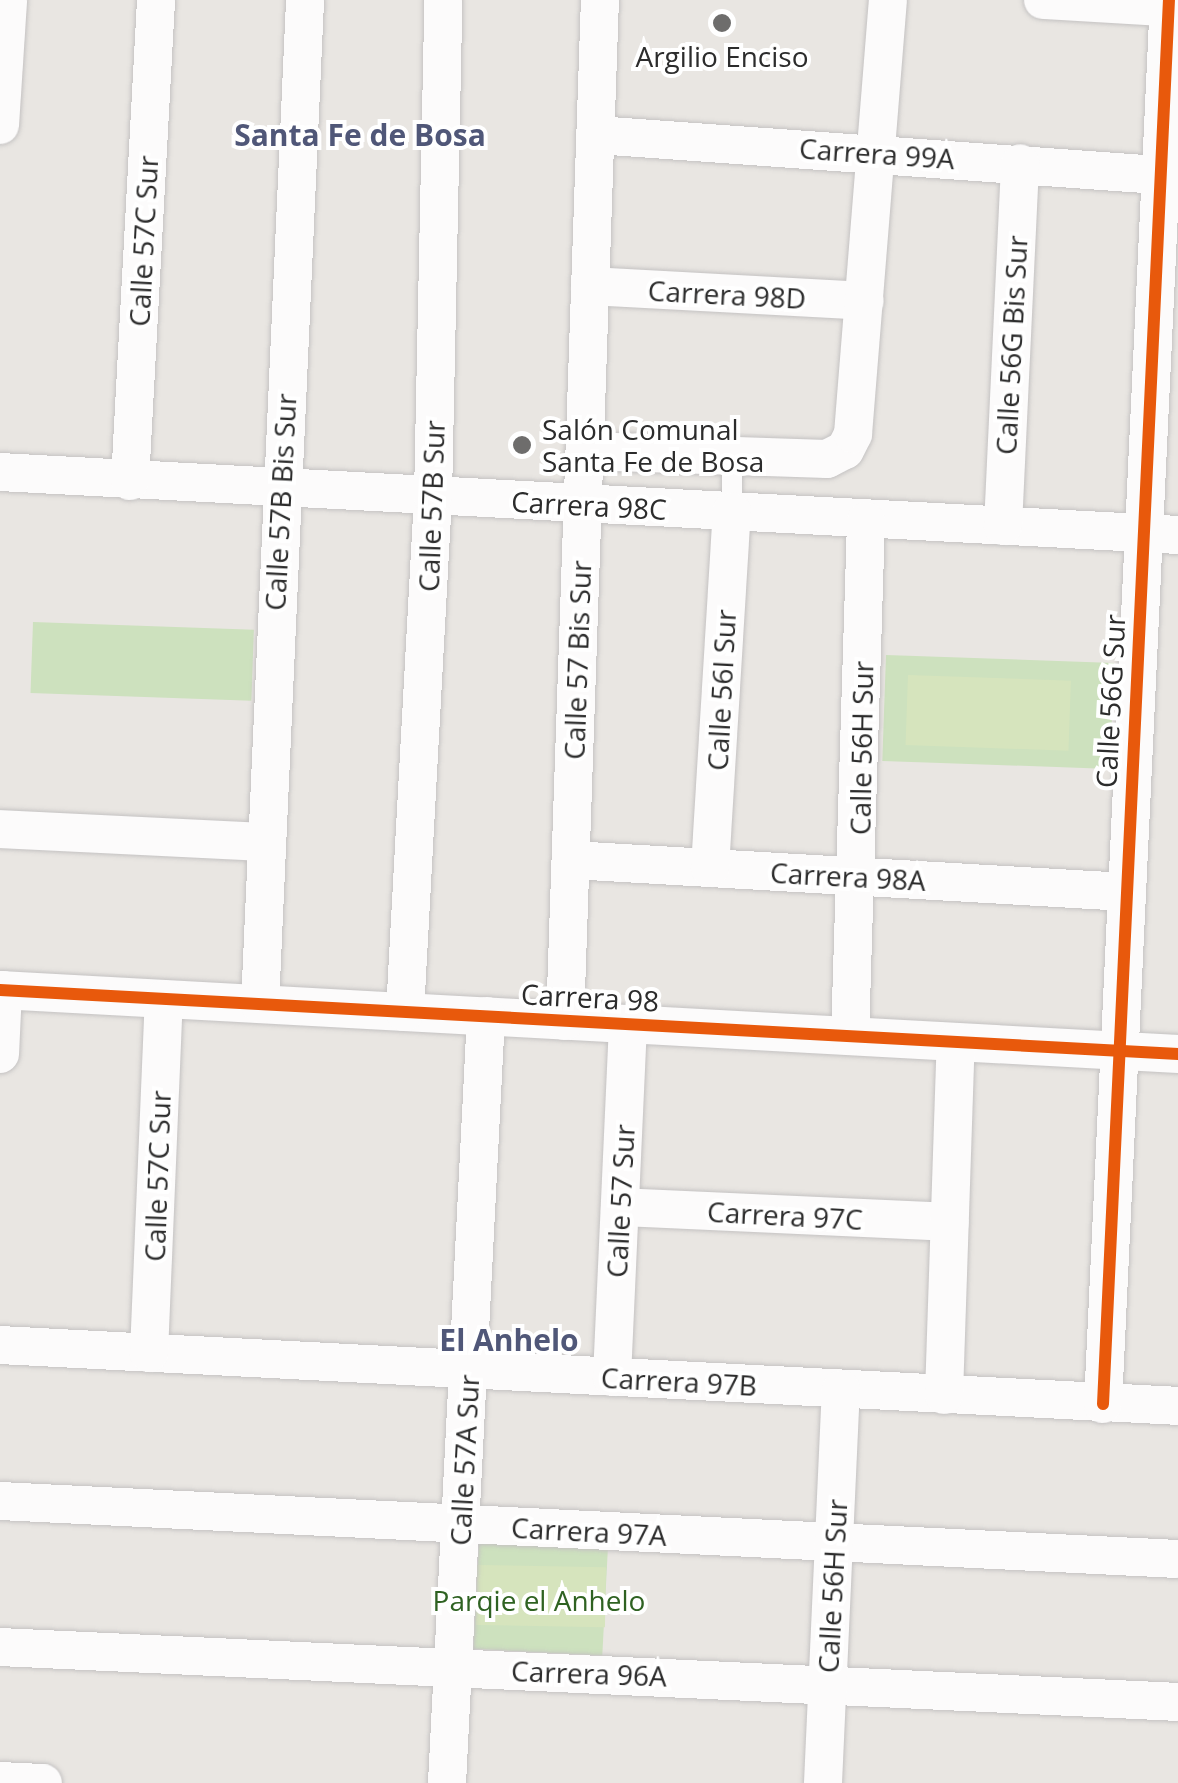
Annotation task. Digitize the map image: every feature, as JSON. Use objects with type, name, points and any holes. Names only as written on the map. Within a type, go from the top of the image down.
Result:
[{"type":"street","points":[[0,125],[8,0]]},
{"type":"street","name":"Calle 57C Sur","points":[[130,481],[156,0]]},
{"type":"street","name":"Calle 57B Bis Sur","points":[[260,1004],[280,489],[305,0]]},
{"type":"street","name":"Calle 57B Sur","points":[[404,1012],[433,497],[443,0]]},
{"type":"street","name":"Calle 57 Bis Sur","points":[[565,1021],[600,0]]},
{"type":"street","points":[[584,451],[827,459],[853,434],[888,0]]},
{"type":"street","points":[[1044,0],[1172,5]]},
{"type":"street","name":"Calle 56G Sur","points":[[1103,1404],[1126,892],[1160,534],[1158,175],[1172,5]]},
{"type":"street","name":"Carrera 99A","points":[[596,135],[1158,175]]},
{"type":"street","name":"Calle 56G Bis Sur","points":[[1003,526],[1020,163]]},
{"type":"street","name":"Carrera 98D","points":[[590,286],[864,301]]},
{"type":"street","name":"Carrera 98C","points":[[0,472],[1160,534]]},
{"type":"street","name":"Calle 56I Sur","points":[[710,868],[732,512]]},
{"type":"street","name":"Calle 56H Sur","points":[[850,1036],[858,876],[866,520]]},
{"type":"street","points":[[0,829],[266,842]]},
{"type":"street","name":"Carrera 98A","points":[[570,860],[1126,892]]},
{"type":"street","points":[[0,1054],[2,990]]},
{"type":"street","name":"Carrera 98","points":[[2,990],[1178,1054]]},
{"type":"street","name":"Calle 57C Sur","points":[[149,1353],[164,999]]},
{"type":"street","name":"Calle 57A Sur","points":[[447,1783],[486,1016]]},
{"type":"street","name":"Calle 57 Sur","points":[[612,1377],[628,1024]]},
{"type":"street","points":[[944,1395],[956,1042]]},
{"type":"street","name":"Carrera 97C","points":[[620,1207],[950,1222]]},
{"type":"street","name":"Carrera 97B","points":[[0,1345],[1178,1406]]},
{"type":"street","name":"Calle 56H Sur","points":[[823,1783],[841,1389]]},
{"type":"street","name":"Carrera 97A","points":[[0,1501],[1178,1559]]},
{"type":"street","name":"Carrera 96A","points":[[0,1647],[1178,1702]]},
{"type":"street","points":[[0,1781],[43,1783]]},
{"type":"lane","points":[[732,456],[732,512]]},
{"type":"green space","points":[[33,622],[254,630],[251,701],[31,693]]},
{"type":"green space","points":[[886,655],[1114,663],[1110,769],[882,761]]},
{"type":"green space","points":[[908,675],[1071,681],[1068,751],[906,745]]},
{"type":"green space","name":"Parqie el Anhelo","points":[[479,1543],[608,1550],[602,1656],[473,1649]]},
{"type":"green space","points":[[477,1565],[606,1567],[605,1627],[476,1625]]},
{"type":"cycle path","points":[[1103,1404],[1169,0]]},
{"type":"cycle path","points":[[0,990],[1178,1054]]},
{"type":"place","name":"Argilio Enciso","points":[[722,23]]},
{"type":"place","name":"Salón Comunal Santa Fe de Bosa","points":[[522,445]]},
{"type":"district","name":"Santa Fe de Bosa","points":[[360,135]]},
{"type":"district","name":"El Anhelo","points":[[509,1340]]}]
